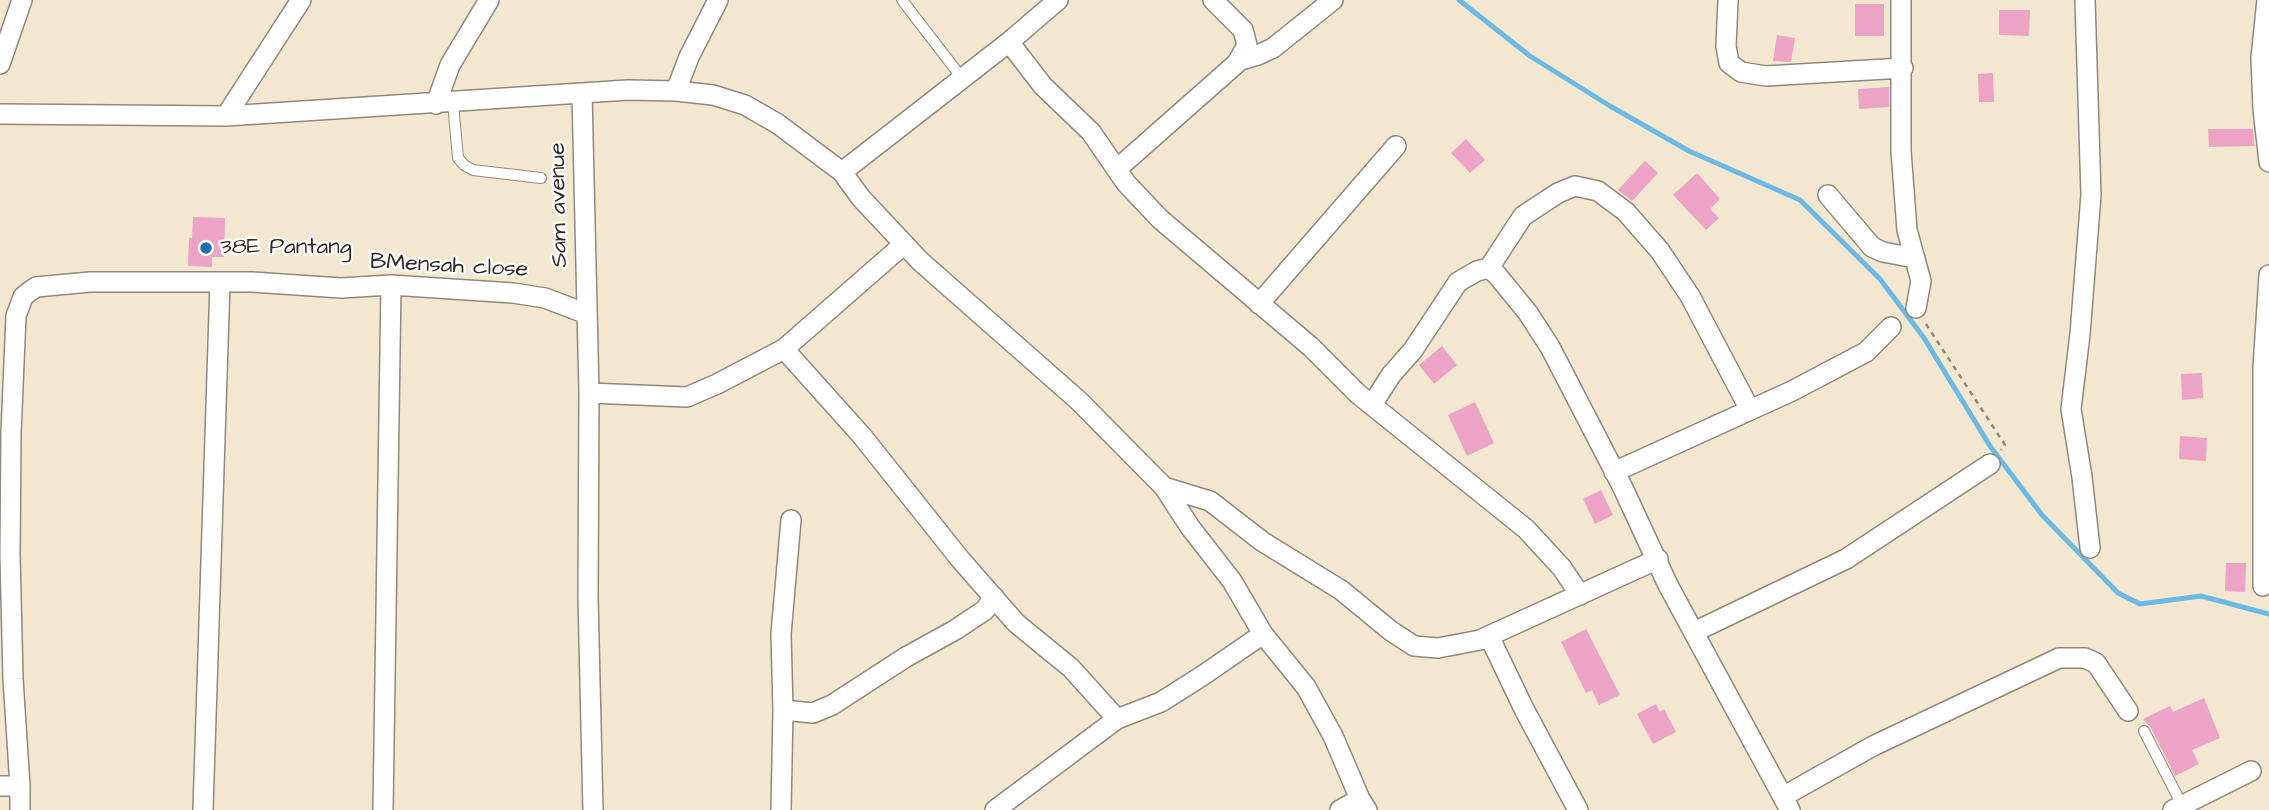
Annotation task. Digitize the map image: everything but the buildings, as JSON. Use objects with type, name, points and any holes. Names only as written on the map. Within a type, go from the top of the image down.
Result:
[{"type":"street","points":[[0,64],[22,0]]},
{"type":"street","points":[[226,116],[301,0]]},
{"type":"street","points":[[444,103],[450,65],[489,0]]},
{"type":"street","points":[[676,91],[689,57],[718,0]]},
{"type":"street","points":[[842,172],[1009,42],[1058,0]]},
{"type":"street","points":[[1117,169],[1238,61],[1247,45],[1243,30],[1213,0]]},
{"type":"street","points":[[1238,61],[1273,48],[1333,0]]},
{"type":"street","points":[[1728,0],[1726,46],[1730,63],[1741,72],[1766,76],[1903,68]]},
{"type":"street","points":[[1901,0],[1901,151],[1907,230],[1921,281],[1916,307]]},
{"type":"street","points":[[2085,0],[2091,195],[2071,409],[2090,548]]},
{"type":"street","points":[[2267,0],[2261,58],[2269,162]]},
{"type":"street","points":[[1009,42],[1043,86],[1091,132],[1126,183],[1160,219],[1311,347],[1372,405],[1525,530],[1562,568],[1580,594]]},
{"type":"street","points":[[0,114],[226,116],[628,90],[713,95],[745,104],[778,124],[842,172],[861,198],[904,245],[1079,401],[1164,487],[1190,527],[1232,580],[1263,634],[1306,687],[1334,736],[1364,805],[1340,810]]},
{"type":"street","name":"Sam avenue","points":[[582,94],[589,393],[588,597],[593,810]]},
{"type":"street","points":[[1259,304],[1396,146]]},
{"type":"street","points":[[1372,405],[1458,282],[1477,271],[1489,268],[1522,216],[1558,192],[1574,186],[1598,191],[1626,212],[1660,251],[1690,296],[1750,410]]},
{"type":"street","points":[[1829,195],[1872,247],[1883,252],[1915,258]]},
{"type":"street","points":[[589,393],[687,397],[784,349],[904,245]]},
{"type":"street","points":[[1489,268],[1528,313],[1550,347],[1658,559],[1668,585],[1787,803],[1873,746],[2059,658],[2085,658],[2096,663],[2128,711]]},
{"type":"street","points":[[2263,586],[2267,409],[2263,368],[2269,275]]},
{"type":"street","name":"BMensah close","points":[[20,810],[10,555],[11,433],[19,305],[23,297],[36,287],[90,282],[220,282],[341,288],[391,285],[513,293],[545,298],[587,314]]},
{"type":"street","points":[[203,810],[220,282]]},
{"type":"street","points":[[383,810],[391,285]]},
{"type":"street","points":[[1614,472],[1792,391],[1866,352],[1891,327]]},
{"type":"street","points":[[784,349],[862,436],[934,528],[1016,623],[1071,668],[1117,719]]},
{"type":"street","points":[[1694,632],[1846,559],[1990,464]]},
{"type":"street","points":[[1164,487],[1210,501],[1263,542],[1341,590],[1414,646],[1438,648],[1480,640],[1658,559]]},
{"type":"street","points":[[781,810],[781,634],[791,520]]},
{"type":"street","points":[[783,710],[813,713],[832,705],[906,657],[955,631],[985,610],[994,597]]},
{"type":"street","points":[[995,810],[1117,719],[1161,702],[1263,634]]},
{"type":"street","points":[[1489,636],[1578,810]]},
{"type":"street","points":[[2178,808],[2251,771]]},
{"type":"street","points":[[0,786],[20,786]]},
{"type":"lane","points":[[902,0],[962,78]]},
{"type":"lane","points":[[444,103],[458,158],[464,165],[474,170],[541,178]]},
{"type":"lane","points":[[2144,730],[2178,808]]},
{"type":"path","points":[[1916,307],[2005,445]]},
{"type":"waterway","points":[[1459,0],[1530,56],[1610,106],[1689,151],[1800,200],[1880,279],[1924,338],[1990,446],[2042,515],[2118,593],[2140,604],[2201,596],[2269,614]]},
{"type":"place","name":"38E Pantang","points":[[206,248]]}]
